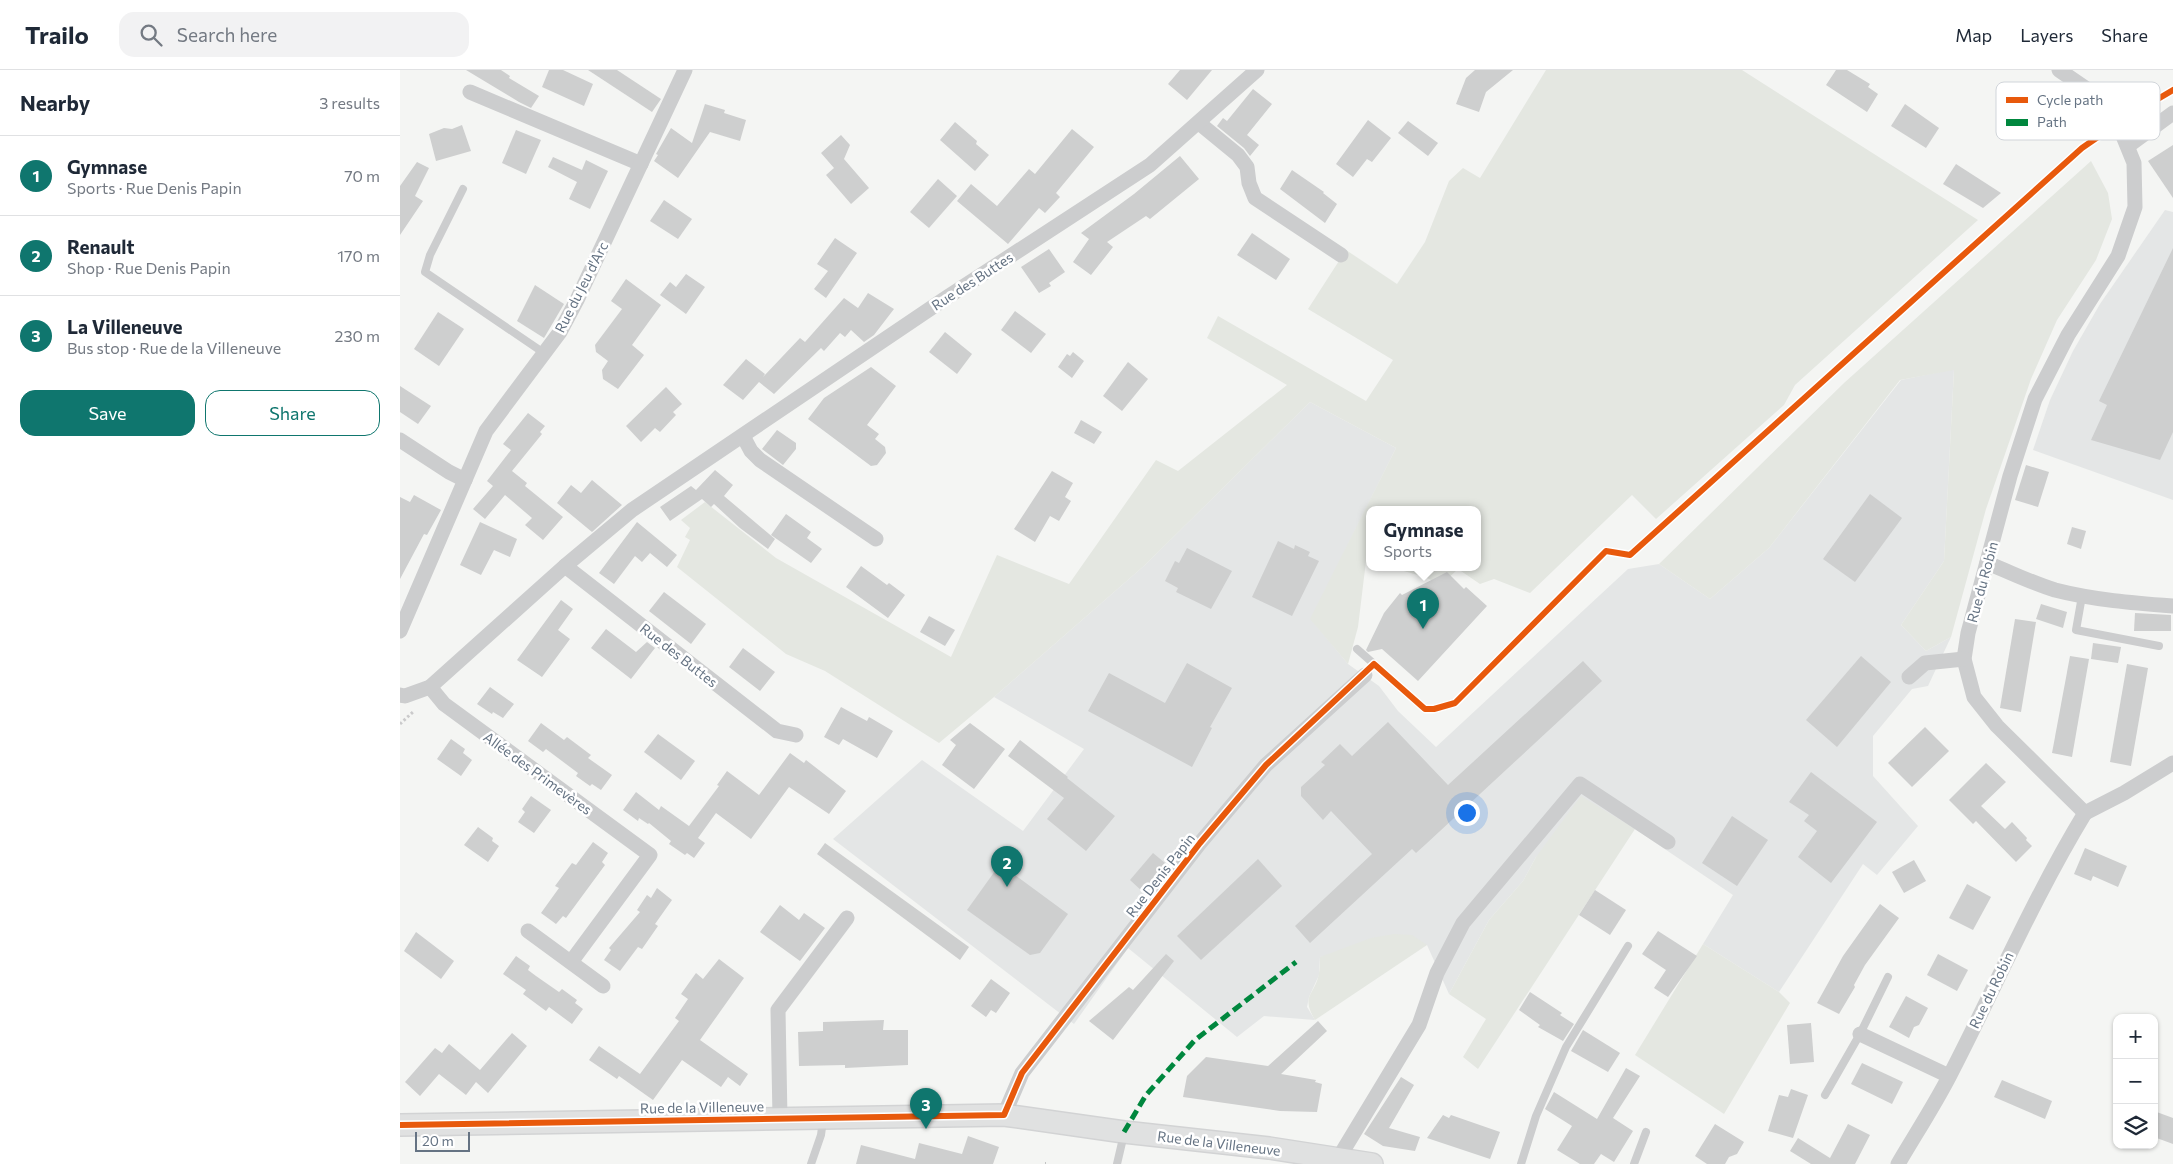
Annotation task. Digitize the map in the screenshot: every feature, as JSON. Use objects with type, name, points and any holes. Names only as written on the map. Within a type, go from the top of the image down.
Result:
[{"type":"main road","name":"Rue de la Villeneuve","points":[[400,1126],[1004,1114],[1124,1132],[1270,1148],[1372,1164]]},
{"type":"street","name":"Rue du Jeu d'Arc","points":[[400,631],[486,431],[560,332],[577,300],[685,70]]},
{"type":"street","name":"Rue des Buttes","points":[[400,694],[405,696],[430,687],[565,566],[632,510],[946,298],[1115,190],[1150,165],[1199,124],[1257,70]]},
{"type":"street","name":"Rue du Robin","points":[[2058,70],[2075,82]]},
{"type":"street","points":[[470,92],[641,164]]},
{"type":"street","points":[[2160,123],[2173,113]]},
{"type":"street","points":[[1199,124],[1238,155],[1247,167],[1249,183],[1255,198],[1341,255]]},
{"type":"street","name":"Rue du Robin","points":[[1898,1164],[1949,1076],[2055,865],[2085,812],[1991,718],[1974,697],[1964,659],[1968,633],[2010,476],[2035,399],[2068,335],[2118,256],[2135,207],[2134,163],[2125,140]]},
{"type":"street","points":[[2128,146],[2136,140]]},
{"type":"street","points":[[742,436],[751,451],[760,460],[876,540]]},
{"type":"street","points":[[400,440],[449,472],[465,480]]},
{"type":"street","points":[[1987,563],[2053,589],[2082,596],[2114,602],[2173,606]]},
{"type":"street","name":"Rue des Buttes","points":[[565,566],[777,731],[796,735]]},
{"type":"street","points":[[1909,677],[1925,663],[1964,659]]},
{"type":"street","name":"Rue Denis Papin","points":[[1004,1114],[1022,1073],[1200,843],[1266,765],[1369,670]]},
{"type":"street","name":"Allée des Primevères","points":[[430,687],[444,704],[650,855],[571,962]]},
{"type":"street","points":[[2085,812],[2124,794],[2173,763]]},
{"type":"street","points":[[1338,1159],[1419,1024],[1437,974],[1463,923],[1580,784],[1668,842]]},
{"type":"street","points":[[780,1118],[778,1010],[847,918]]},
{"type":"street","points":[[528,931],[604,986]]},
{"type":"street","points":[[1860,1034],[1949,1076]]},
{"type":"lane","points":[[463,189],[430,256],[425,272],[544,353]]},
{"type":"lane","points":[[1357,649],[1369,670],[1426,709],[1434,709],[1455,703],[1606,551]]},
{"type":"lane","points":[[2082,596],[2076,630],[2159,646]]},
{"type":"lane","points":[[1521,1164],[1536,1116],[1566,1047],[1628,946]]},
{"type":"lane","points":[[1825,1095],[1860,1034],[1888,977]]},
{"type":"lane","points":[[811,1164],[821,1136],[824,1118]]},
{"type":"lane","points":[[1116,1164],[1124,1132]]},
{"type":"lane","points":[[1634,1164],[1646,1132]]},
{"type":"shaded area","points":[[1546,70],[1742,70],[1978,220],[1795,385],[1784,405],[1656,519],[1632,495],[1530,593],[1494,579],[1480,584],[1461,571],[1481,571],[1481,506],[1367,506],[1396,448],[1310,402],[1145,565],[939,743],[825,671],[786,654],[677,567],[690,540],[685,537],[690,528],[681,520],[705,502],[776,558],[951,657],[997,555],[1069,584],[1156,460],[1178,471],[1287,385],[1207,338],[1218,316],[1366,401],[1393,360],[1308,309],[1346,250],[1397,284],[1425,242],[1449,181],[1463,168],[1480,178]]},
{"type":"shaded area","points":[[2091,161],[2108,193],[2112,219],[2096,260],[2057,320],[2031,379],[1986,509],[1951,637],[1926,651],[1901,625],[1944,561],[1954,370],[1900,380],[1769,548],[1710,599],[1659,564],[1844,383]]},
{"type":"shaded area","points":[[2165,210],[2173,212],[2173,500],[2033,450],[2050,400],[2073,351],[2100,304]]},
{"type":"shaded area","points":[[1954,369],[1944,561],[1901,625],[1926,651],[1951,637],[1928,686],[1912,689],[1873,736],[1873,776],[1918,826],[1877,875],[1863,864],[1779,992],[1703,944],[1733,895],[1635,829],[1536,857],[1523,881],[1489,920],[1449,994],[1427,945],[1320,957],[1319,975],[1309,997],[1307,1007],[1315,1020],[1264,1016],[1237,1037],[1128,948],[1074,1024],[833,839],[922,760],[1023,831],[1084,749],[994,697],[1145,565],[1310,402],[1396,448],[1311,619],[1348,664],[1379,686],[1398,711],[1436,747],[1628,569],[1659,564],[1710,599],[1769,548],[1901,380]]},
{"type":"shaded area","points":[[1366,508],[1366,561],[1358,627],[1348,664],[1310,619]]},
{"type":"shaded area","points":[[1404,571],[1456,571],[1441,585],[1425,577]]},
{"type":"shaded area","points":[[1581,796],[1635,829],[1478,1069],[1463,1057],[1486,1019],[1449,994],[1489,920],[1523,881],[1536,857]]},
{"type":"shaded area","points":[[1394,934],[1412,935],[1427,945],[1315,1020],[1309,1000],[1317,981],[1320,957],[1371,938]]},
{"type":"shaded area","points":[[1703,944],[1779,992],[1790,1003],[1724,1114],[1635,1055]]},
{"type":"building","points":[[466,70],[501,70],[510,76],[509,78],[539,96],[531,108]]},
{"type":"building","points":[[549,70],[563,70],[593,84],[584,106],[542,87]]},
{"type":"building","points":[[588,70],[617,70],[661,99],[652,112]]},
{"type":"building","points":[[1180,70],[1212,70],[1187,100],[1168,84]]},
{"type":"building","points":[[1475,70],[1513,70],[1486,92],[1479,112],[1456,104],[1466,78]]},
{"type":"building","points":[[1836,70],[1847,70],[1870,84],[1868,87],[1878,94],[1867,112],[1826,85]]},
{"type":"building","points":[[1253,89],[1272,104],[1247,135],[1259,145],[1250,156],[1244,148],[1217,126],[1223,118],[1227,121]]},
{"type":"building","points":[[705,104],[725,110],[724,113],[746,120],[740,141],[710,132],[678,178],[654,161],[658,155],[656,154],[671,128],[692,143]]},
{"type":"building","points":[[1905,104],[1939,128],[1926,148],[1891,126]]},
{"type":"building","points":[[1368,120],[1391,138],[1372,162],[1367,159],[1353,177],[1336,164]]},
{"type":"building","points":[[1408,121],[1438,143],[1428,156],[1398,133]]},
{"type":"building","points":[[955,122],[977,141],[976,144],[989,155],[975,171],[940,140]]},
{"type":"building","points":[[462,125],[471,151],[436,161],[429,134],[444,128],[452,129]]},
{"type":"building","points":[[1072,129],[1094,147],[1056,193],[1060,197],[1045,213],[1039,208],[1008,244],[957,201],[971,184],[997,206],[1029,169],[1035,174]]},
{"type":"building","points":[[516,130],[541,140],[526,174],[502,163]]},
{"type":"building","points":[[841,135],[850,145],[844,159],[869,188],[851,204],[826,175],[834,168],[821,153]]},
{"type":"building","points":[[2173,145],[2173,198],[2148,161]]},
{"type":"building","points":[[1180,156],[1199,179],[1150,219],[1146,216],[1107,242],[1113,247],[1091,275],[1073,262],[1089,239],[1081,233],[1134,194]]},
{"type":"building","points":[[553,157],[582,170],[586,160],[608,171],[590,209],[569,199],[577,182],[548,167]]},
{"type":"building","points":[[417,162],[429,168],[415,196],[423,201],[400,235],[400,186]]},
{"type":"building","points":[[1956,164],[2001,193],[1983,208],[1943,184]]},
{"type":"building","points":[[1292,170],[1324,192],[1337,204],[1325,223],[1280,189]]},
{"type":"building","points":[[938,179],[957,196],[929,228],[910,212]]},
{"type":"building","points":[[664,200],[692,219],[678,239],[650,221]]},
{"type":"building","points":[[1252,233],[1290,259],[1276,280],[1237,255]]},
{"type":"building","points":[[835,238],[857,253],[826,298],[814,289],[828,271],[817,264]]},
{"type":"building","points":[[2173,248],[2173,432],[2160,460],[2091,440],[2107,405],[2099,401]]},
{"type":"building","points":[[1049,249],[1065,272],[1049,283],[1051,286],[1039,293],[1021,267]]},
{"type":"building","points":[[686,274],[705,287],[686,314],[660,295],[670,282],[676,287]]},
{"type":"building","points":[[626,279],[661,305],[632,345],[644,355],[618,389],[603,379],[602,370],[608,361],[596,352],[595,345],[622,309],[611,301]]},
{"type":"building","points":[[535,285],[564,304],[544,338],[517,321]]},
{"type":"building","points":[[868,293],[894,309],[874,335],[864,342],[851,330],[845,337],[840,333],[824,351],[821,348],[774,394],[759,382],[743,400],[723,385],[746,359],[765,374],[763,377],[800,338],[805,342],[844,298],[858,308]]},
{"type":"building","points":[[1015,311],[1046,334],[1031,353],[1001,330]]},
{"type":"building","points":[[438,312],[464,329],[439,366],[414,349]]},
{"type":"building","points":[[945,332],[972,354],[957,374],[929,352]]},
{"type":"building","points":[[1073,352],[1084,361],[1072,378],[1058,367],[1067,354],[1070,356]]},
{"type":"building","points":[[1128,362],[1148,379],[1122,411],[1103,396]]},
{"type":"building","points":[[871,367],[896,386],[867,425],[879,434],[875,439],[885,447],[886,453],[877,465],[871,466],[808,419],[824,398]]},
{"type":"building","points":[[400,386],[431,406],[418,424],[400,412]]},
{"type":"building","points":[[666,387],[682,404],[673,412],[676,415],[660,432],[655,428],[641,442],[626,426]]},
{"type":"building","points":[[528,413],[545,426],[540,432],[542,434],[512,471],[527,483],[525,486],[563,517],[543,540],[525,525],[532,518],[505,495],[485,519],[473,509],[493,486],[487,481],[511,450],[503,444]]},
{"type":"building","points":[[1081,420],[1102,432],[1094,444],[1074,433]]},
{"type":"building","points":[[777,430],[796,443],[796,449],[783,465],[762,449]]},
{"type":"building","points":[[2026,465],[2049,472],[2038,507],[2015,500]]},
{"type":"building","points":[[715,470],[733,485],[724,496],[775,539],[768,549],[740,528],[714,504],[711,507],[702,499],[670,521],[660,507],[691,486],[696,490]]},
{"type":"building","points":[[1052,471],[1073,483],[1065,497],[1071,501],[1059,521],[1050,516],[1035,542],[1014,529]]},
{"type":"building","points":[[592,480],[622,505],[592,532],[557,503],[571,485],[581,493]]},
{"type":"building","points":[[1870,494],[1902,518],[1855,582],[1823,559]]},
{"type":"building","points":[[414,495],[441,510],[427,535],[424,534],[400,579],[400,497],[410,502]]},
{"type":"building","points":[[786,514],[811,532],[807,538],[822,549],[811,563],[771,535]]},
{"type":"building","points":[[480,522],[517,539],[510,557],[494,550],[481,575],[460,565]]},
{"type":"building","points":[[637,522],[677,555],[667,567],[650,553],[642,562],[635,556],[614,584],[599,573]]},
{"type":"building","points":[[2072,527],[2086,531],[2081,549],[2067,544]]},
{"type":"building","points":[[1278,541],[1294,549],[1295,545],[1310,552],[1308,556],[1319,561],[1292,616],[1252,597]]},
{"type":"building","points":[[1187,548],[1232,571],[1211,609],[1176,592],[1178,588],[1165,581],[1175,561],[1179,563]]},
{"type":"building","points":[[861,566],[887,585],[889,583],[905,595],[888,618],[846,587]]},
{"type":"building","points":[[1447,572],[1464,589],[1466,587],[1487,606],[1418,681],[1382,649],[1368,652],[1366,650],[1384,613],[1400,593],[1402,595]]},
{"type":"building","points":[[664,592],[706,624],[691,644],[649,611]]},
{"type":"building","points":[[561,600],[573,609],[558,630],[570,639],[542,677],[517,660]]},
{"type":"building","points":[[2041,604],[2067,612],[2063,628],[2036,619]]},
{"type":"building","points":[[2135,613],[2171,615],[2171,631],[2134,631]]},
{"type":"building","points":[[929,616],[955,630],[945,646],[920,632]]},
{"type":"building","points":[[2015,619],[2036,622],[2021,712],[2000,708]]},
{"type":"building","points":[[606,629],[636,652],[647,642],[655,648],[631,679],[591,648]]},
{"type":"building","points":[[2093,643],[2121,647],[2118,663],[2091,659]]},
{"type":"building","points":[[743,648],[775,672],[760,691],[729,667]]},
{"type":"building","points":[[1861,656],[1891,682],[1837,747],[1806,720]]},
{"type":"building","points":[[2070,656],[2089,659],[2072,757],[2052,753]]},
{"type":"building","points":[[1583,661],[1602,681],[1416,853],[1412,849],[1310,943],[1295,926],[1372,854],[1331,811],[1323,820],[1301,796],[1301,787],[1325,765],[1321,762],[1340,744],[1352,756],[1388,722],[1448,785]]},
{"type":"building","points":[[1187,663],[1232,688],[1210,727],[1212,728],[1192,767],[1088,711],[1109,673],[1165,703]]},
{"type":"building","points":[[2127,664],[2148,668],[2131,766],[2110,762]]},
{"type":"building","points":[[490,687],[514,704],[503,718],[493,712],[492,714],[477,704]]},
{"type":"building","points":[[841,707],[867,721],[869,717],[893,731],[877,758],[843,739],[839,745],[824,737]]},
{"type":"building","points":[[541,723],[564,740],[567,737],[591,755],[588,758],[612,775],[601,790],[592,784],[590,786],[576,776],[578,773],[546,749],[543,752],[528,741]]},
{"type":"building","points":[[970,723],[1005,749],[974,789],[942,765],[956,745],[950,740]]},
{"type":"building","points":[[1925,727],[1949,751],[1912,787],[1888,763]]},
{"type":"building","points":[[658,734],[695,761],[681,780],[644,752]]},
{"type":"building","points":[[451,739],[465,749],[463,753],[472,760],[461,776],[437,759]]},
{"type":"building","points":[[1020,740],[1115,816],[1086,851],[1047,819],[1064,798],[1008,756]]},
{"type":"building","points":[[790,753],[804,763],[806,760],[846,791],[829,814],[789,787],[751,839],[716,813],[698,838],[705,843],[694,858],[687,853],[685,855],[669,844],[671,841],[649,823],[639,818],[638,821],[623,810],[636,792],[659,810],[661,806],[689,826],[719,786],[717,785],[727,771],[759,795]]},
{"type":"building","points":[[1986,763],[2006,782],[1981,806],[2005,829],[2012,822],[2032,846],[2016,862],[1976,821],[1973,824],[1949,800]]},
{"type":"building","points":[[1811,772],[1877,822],[1831,883],[1798,857],[1817,831],[1804,821],[1809,815],[1789,802]]},
{"type":"building","points":[[531,796],[551,810],[534,833],[518,822],[525,812],[522,809]]},
{"type":"building","points":[[1732,816],[1768,840],[1737,886],[1702,863]]},
{"type":"building","points":[[478,827],[493,838],[492,841],[499,846],[488,862],[464,845]]},
{"type":"building","points":[[593,842],[608,853],[602,862],[605,865],[566,918],[563,916],[556,924],[541,913],[559,888],[555,886],[572,863],[576,865]]},
{"type":"building","points":[[825,843],[969,947],[960,960],[817,854]]},
{"type":"building","points":[[2085,848],[2127,866],[2118,887],[2093,876],[2091,881],[2074,874]]},
{"type":"building","points":[[1153,853],[1165,863],[1143,892],[1130,880]]},
{"type":"building","points":[[1258,859],[1282,886],[1201,960],[1177,936]]},
{"type":"building","points":[[1914,860],[1926,881],[1904,893],[1892,872]]},
{"type":"building","points":[[1000,864],[1068,914],[1040,953],[1030,955],[967,910]]},
{"type":"building","points":[[1967,884],[1991,897],[1973,930],[1949,918]]},
{"type":"building","points":[[657,888],[672,900],[655,924],[658,926],[642,949],[638,947],[620,971],[604,960],[611,950],[609,948],[640,912],[637,910],[647,895],[651,898]]},
{"type":"building","points":[[1595,890],[1626,910],[1610,935],[1579,915]]},
{"type":"building","points":[[1880,904],[1899,918],[1865,965],[1839,1014],[1817,1003],[1843,956]]},
{"type":"building","points":[[780,905],[799,920],[804,913],[825,928],[800,961],[760,932]]},
{"type":"building","points":[[1658,931],[1697,956],[1668,997],[1654,988],[1666,970],[1642,954]]},
{"type":"building","points":[[416,932],[454,961],[441,979],[404,951]]},
{"type":"building","points":[[1166,954],[1174,961],[1113,1040],[1089,1021],[1129,987],[1133,990]]},
{"type":"building","points":[[1938,954],[1968,970],[1957,991],[1927,975]]},
{"type":"building","points":[[516,956],[530,966],[528,970],[536,976],[559,992],[562,989],[577,1000],[575,1003],[583,1009],[572,1024],[549,1007],[546,1011],[523,994],[526,990],[503,974]]},
{"type":"building","points":[[719,959],[744,978],[700,1040],[748,1074],[740,1086],[728,1077],[721,1087],[682,1060],[653,1100],[619,1076],[617,1079],[589,1060],[599,1046],[640,1074],[679,1021],[675,1018],[688,999],[681,994],[696,973],[703,979]]},
{"type":"building","points":[[991,979],[1010,993],[996,1013],[991,1010],[986,1017],[971,1006]]},
{"type":"building","points":[[1530,992],[1562,1013],[1560,1015],[1574,1024],[1563,1041],[1538,1027],[1540,1025],[1519,1010]]},
{"type":"building","points":[[1906,996],[1928,1008],[1919,1025],[1914,1027],[1909,1038],[1889,1027]]},
{"type":"building","points":[[884,1020],[883,1030],[908,1030],[908,1065],[845,1068],[845,1065],[799,1066],[798,1032],[823,1031],[823,1022]]},
{"type":"building","points":[[1318,1021],[1327,1031],[1281,1074],[1316,1080],[1315,1082],[1322,1084],[1317,1112],[1280,1111],[1183,1097],[1187,1076],[1206,1057],[1268,1066]]},
{"type":"building","points":[[1811,1023],[1814,1062],[1790,1064],[1787,1025]]},
{"type":"building","points":[[1583,1030],[1620,1053],[1608,1072],[1571,1051]]},
{"type":"building","points":[[512,1033],[527,1046],[488,1093],[476,1082],[466,1095],[439,1074],[420,1096],[405,1082],[435,1048],[442,1053],[449,1044],[480,1070]]},
{"type":"building","points":[[1862,1063],[1903,1082],[1892,1104],[1851,1084]]},
{"type":"building","points":[[1626,1068],[1640,1076],[1613,1118],[1633,1131],[1614,1162],[1601,1154],[1594,1164],[1580,1164],[1557,1150],[1572,1126],[1545,1109],[1554,1092],[1597,1119]]},
{"type":"building","points":[[1401,1077],[1414,1085],[1389,1128],[1420,1137],[1415,1151],[1383,1146],[1364,1134]]},
{"type":"building","points":[[2002,1080],[2052,1101],[2045,1119],[1994,1097]]},
{"type":"building","points":[[1791,1089],[1808,1095],[1793,1138],[1768,1131],[1779,1095],[1788,1097]]},
{"type":"building","points":[[2158,1112],[2173,1118],[2173,1144],[2158,1138]]},
{"type":"building","points":[[1443,1115],[1449,1118],[1451,1115],[1500,1132],[1490,1159],[1427,1138]]},
{"type":"building","points":[[1715,1124],[1744,1142],[1737,1154],[1729,1157],[1725,1164],[1707,1164],[1695,1156]]},
{"type":"building","points":[[1848,1124],[1870,1135],[1855,1164],[1811,1164],[1790,1151],[1798,1138],[1830,1158]]},
{"type":"building","points":[[968,1136],[999,1147],[993,1164],[856,1164],[861,1145],[915,1159],[919,1143],[962,1154]]},
{"type":"marked path","points":[[1124,1132],[1146,1095],[1195,1040],[1296,962]]},
{"type":"cycle path","points":[[2160,98],[2173,90]]},
{"type":"cycle path","points":[[400,1125],[1004,1115],[1022,1073],[1200,843],[1266,765],[1374,664],[1425,709],[1434,709],[1455,703],[1606,551],[1630,555],[2082,148],[2094,140]]},
{"type":"place","name":"Gymnase","points":[[1423,629]]},
{"type":"place","name":"Renault","points":[[1007,887]]},
{"type":"place","name":"La Villeneuve","points":[[926,1129]]}]
